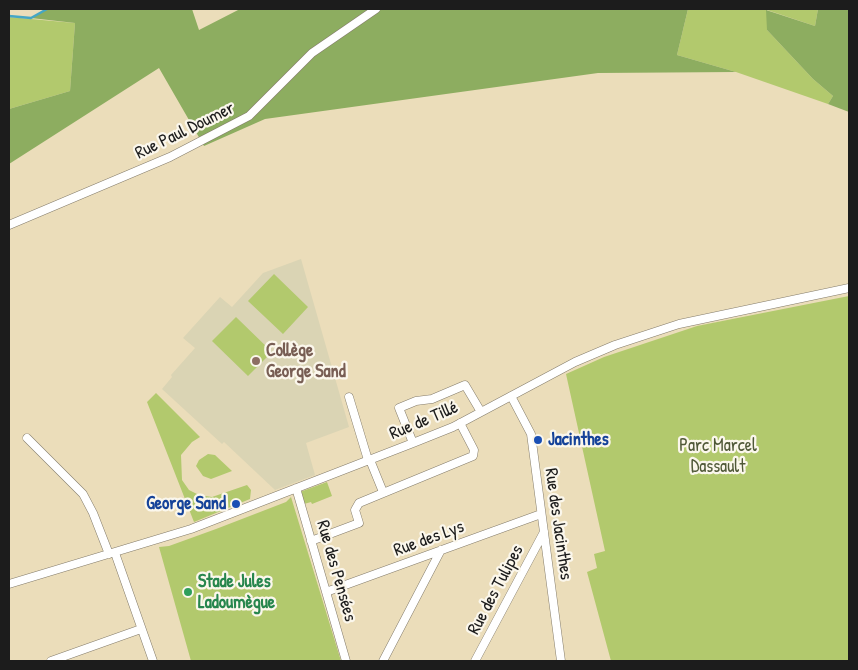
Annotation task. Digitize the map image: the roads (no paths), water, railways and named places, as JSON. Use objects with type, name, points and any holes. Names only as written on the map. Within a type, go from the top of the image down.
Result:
[{"type":"street","name":"Rue Paul Doumer","points":[[9,225],[170,157],[249,116],[312,53],[376,9]]},
{"type":"street","name":"Rue de Tillé","points":[[9,584],[190,529],[413,444],[460,423],[590,354],[667,328],[849,288]]},
{"type":"street","points":[[413,444],[399,408],[414,402],[432,399],[465,385],[481,412]]},
{"type":"street","name":"Rue des Jacinthes","points":[[511,396],[530,434],[561,661]]},
{"type":"street","points":[[349,397],[369,460],[383,492]]},
{"type":"street","points":[[311,541],[359,523],[355,510],[357,504],[383,492],[430,476],[473,456],[474,450],[460,423]]},
{"type":"street","points":[[27,438],[83,494],[112,554],[153,661]]},
{"type":"street","name":"Rue des Pensées","points":[[296,488],[346,661]]},
{"type":"street","name":"Rue des Lys","points":[[326,592],[541,514]]},
{"type":"street","name":"Rue des Tulipes","points":[[475,661],[544,532]]},
{"type":"street","points":[[383,661],[441,550]]},
{"type":"street","points":[[50,661],[141,629]]},
{"type":"waterway","points":[[9,16],[31,18],[47,9]]},
{"type":"place","name":"Collège George Sand","points":[[256,361]]},
{"type":"place","name":"Jacinthes","points":[[538,440]]},
{"type":"place","name":"George Sand","points":[[236,504]]},
{"type":"place","name":"Stade Jules Ladoumègue","points":[[188,592]]},
{"type":"park label","name":"Parc Marcel Dassault","points":[[718,456]]}]
